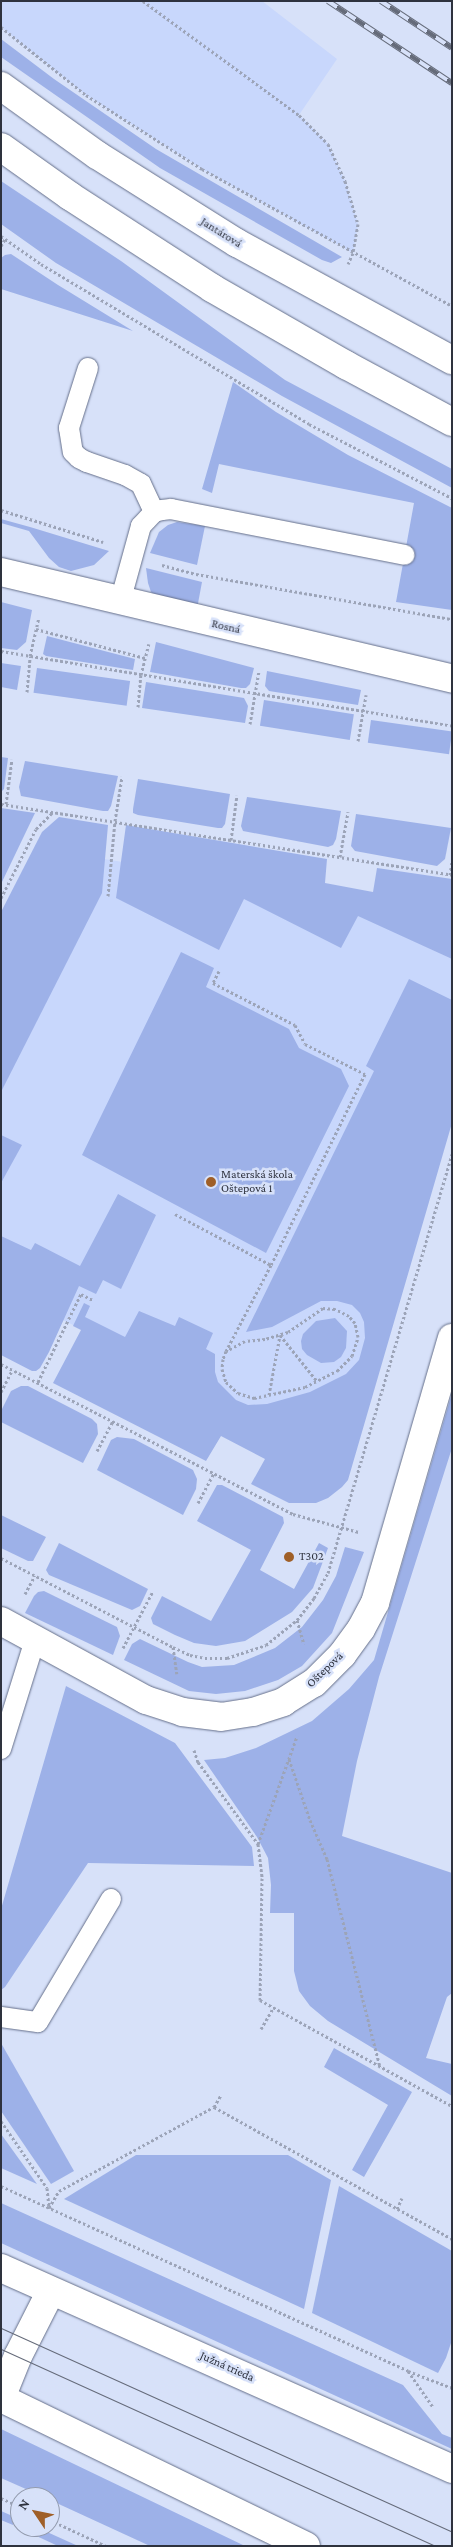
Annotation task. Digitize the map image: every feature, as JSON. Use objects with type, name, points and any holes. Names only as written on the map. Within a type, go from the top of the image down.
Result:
[{"type":"street","name":"Jantárová","points":[[1,86],[97,155],[238,243],[333,297],[452,360]]},
{"type":"street","points":[[1,148],[70,196],[212,288],[451,422]]},
{"type":"street","name":"Rosná","points":[[1,572],[120,602],[452,679]]},
{"type":"street","name":"Oštepová","points":[[1,1621],[146,1700],[182,1712],[221,1717],[253,1712],[282,1702],[314,1683],[342,1655],[361,1629],[375,1603],[452,1338]]},
{"type":"street","name":"Južná trieda","points":[[1,2268],[452,2469]]},
{"type":"street","points":[[52,2291],[18,2356],[1,2398],[306,2546]]},
{"type":"lane","points":[[88,368],[69,428],[73,452],[87,462],[125,475],[141,484],[154,512]]},
{"type":"lane","points":[[120,602],[141,526],[154,512],[171,509],[405,555]]},
{"type":"lane","points":[[1,1749],[35,1640]]},
{"type":"lane","points":[[1,2018],[38,2022],[111,1899]]},
{"type":"path","points":[[143,1],[299,115],[328,144],[345,181],[358,224],[353,253],[333,297]]},
{"type":"path","points":[[1,27],[94,100],[202,169],[452,306]]},
{"type":"path","points":[[1,246],[3,237],[41,264],[309,424],[452,498]]},
{"type":"path","points":[[1,510],[134,551],[149,561],[196,574],[452,620]]},
{"type":"path","points":[[36,629],[145,658]]},
{"type":"path","points":[[1,651],[452,726]]},
{"type":"path","points":[[27,692],[30,656]]},
{"type":"path","points":[[138,707],[141,675]]},
{"type":"path","points":[[250,724],[254,694]]},
{"type":"path","points":[[358,742],[363,711]]},
{"type":"path","points":[[12,759],[4,804],[451,875],[452,861]]},
{"type":"path","points":[[108,896],[114,821],[122,777]]},
{"type":"path","points":[[231,840],[237,795]]},
{"type":"path","points":[[1,898],[36,829],[54,812]]},
{"type":"path","points":[[340,857],[348,812]]},
{"type":"path","points":[[219,971],[213,983],[295,1025],[306,1044],[365,1074],[271,1265],[226,1351],[222,1369],[226,1382],[238,1393],[254,1398],[305,1387],[337,1371],[352,1356],[358,1337],[355,1324],[348,1316],[335,1309],[323,1308],[288,1332],[245,1341],[226,1351]]},
{"type":"path","points":[[1,1558],[190,1655],[205,1658],[227,1658],[266,1645],[297,1620],[314,1598],[328,1573],[452,1154]]},
{"type":"path","points":[[174,1214],[271,1265]]},
{"type":"path","points":[[38,1382],[81,1294],[93,1300]]},
{"type":"path","points":[[280,1334],[317,1381]]},
{"type":"path","points":[[269,1395],[280,1334]]},
{"type":"path","points":[[1,1364],[293,1514],[342,1528]]},
{"type":"path","points":[[1,1392],[12,1369]]},
{"type":"path","points":[[97,1451],[114,1421]]},
{"type":"path","points":[[198,1502],[214,1473]]},
{"type":"path","points":[[134,1627],[153,1591]]},
{"type":"path","points":[[194,1749],[198,1762],[258,1844],[262,1878],[260,2000],[452,2106]]},
{"type":"path","points":[[289,1759],[310,1820],[327,1859],[380,2067]]},
{"type":"path","points":[[260,2029],[273,2008]]},
{"type":"path","points":[[49,2208],[59,2191],[214,2107],[221,2095]]},
{"type":"path","points":[[214,2107],[452,2239]]},
{"type":"path","points":[[1,2121],[47,2188],[49,2208]]},
{"type":"path","points":[[1,2186],[408,2371],[452,2388]]},
{"type":"path","points":[[397,2209],[402,2198]]},
{"type":"path","points":[[408,2371],[433,2407]]},
{"type":"path","points":[[60,2525],[106,2546]]},
{"type":"shaded area","points":[[1,1],[262,1],[337,59],[299,115],[328,144],[345,181],[358,224],[353,253],[202,169],[86,95],[1,27]]},
{"type":"shaded area","points":[[1,39],[54,79],[156,149],[342,257],[331,263],[322,260],[160,168],[1,57]]},
{"type":"shaded area","points":[[1,181],[121,261],[285,380],[452,469],[452,488],[282,396],[56,263],[1,224]]},
{"type":"shaded area","points":[[11,254],[133,331],[1,289],[1,258]]},
{"type":"shaded area","points":[[233,382],[276,412],[348,455],[452,508],[452,610],[396,602],[414,503],[219,464],[212,493],[202,489]]},
{"type":"shaded area","points":[[1,519],[109,551],[94,565],[71,571],[59,567],[49,558],[29,531],[1,523]]},
{"type":"shaded area","points":[[177,522],[205,526],[197,565],[150,553],[159,532],[168,525]]},
{"type":"shaded area","points":[[146,568],[202,582],[196,614],[158,599],[151,592]]},
{"type":"shaded area","points":[[1,602],[32,610],[26,642],[17,650],[1,648]]},
{"type":"shaded area","points":[[47,636],[135,659],[133,670],[46,656],[43,654]]},
{"type":"shaded area","points":[[156,642],[254,668],[250,684],[246,688],[241,688],[150,672]]},
{"type":"shaded area","points":[[1,663],[21,666],[17,690],[1,687]]},
{"type":"shaded area","points":[[37,668],[130,681],[127,706],[34,693]]},
{"type":"shaded area","points":[[267,671],[361,690],[358,705],[269,691],[265,686]]},
{"type":"shaded area","points":[[146,682],[244,698],[248,706],[245,723],[142,708]]},
{"type":"shaded area","points":[[264,700],[354,714],[350,740],[260,726]]},
{"type":"shaded area","points":[[371,720],[452,731],[449,754],[368,743]]},
{"type":"shaded area","points":[[1,757],[8,758],[4,789],[1,792]]},
{"type":"shaded area","points":[[25,761],[118,776],[111,806],[108,811],[103,811],[21,796],[19,787]]},
{"type":"shaded area","points":[[138,779],[230,794],[225,824],[222,828],[218,828],[133,813]]},
{"type":"shaded area","points":[[247,797],[341,811],[336,839],[333,845],[328,847],[243,831],[241,826]]},
{"type":"shaded area","points":[[1,808],[35,813],[1,884]]},
{"type":"shaded area","points":[[356,814],[451,828],[445,859],[437,866],[355,851],[351,846]]},
{"type":"shaded area","points":[[59,817],[108,825],[102,893],[1,1092],[1,912],[42,832]]},
{"type":"shaded area","points":[[126,825],[327,859],[325,883],[373,892],[377,868],[452,879],[452,959],[358,916],[341,948],[244,899],[219,950],[116,898]]},
{"type":"shaded area","name":"Materská škola Oštepová 1","points":[[104,859],[309,892],[452,959],[452,1073],[341,1455],[1,1290],[1,996]]},
{"type":"shaded area","points":[[181,952],[214,968],[206,987],[289,1029],[299,1048],[341,1069],[349,1086],[266,1253],[82,1155]]},
{"type":"shaded area","points":[[409,979],[452,1000],[452,1123],[348,1480],[342,1487],[328,1498],[316,1503],[289,1503],[251,1484],[265,1459],[221,1436],[206,1461],[53,1383],[81,1330],[73,1326],[84,1303],[90,1306],[85,1317],[125,1337],[139,1311],[175,1326],[179,1317],[213,1333],[206,1349],[215,1354],[215,1372],[218,1382],[236,1400],[248,1405],[267,1404],[310,1392],[346,1374],[359,1360],[365,1338],[364,1322],[360,1313],[352,1305],[337,1301],[321,1301],[272,1327],[246,1332],[374,1071],[366,1066]]},
{"type":"shaded area","points":[[1,1135],[22,1145],[1,1183]]},
{"type":"shaded area","points":[[118,1194],[156,1215],[121,1289],[103,1280],[96,1294],[79,1286],[49,1352],[40,1368],[36,1371],[32,1371],[1,1355],[1,1236],[31,1250],[35,1243],[80,1266]]},
{"type":"shaded area","points":[[335,1318],[347,1331],[346,1348],[341,1357],[334,1362],[321,1363],[307,1355],[302,1349],[301,1341],[303,1334],[316,1321]]},
{"type":"shaded area","points":[[21,1386],[28,1386],[92,1419],[97,1424],[98,1434],[83,1463],[1,1422],[1,1411],[11,1391]]},
{"type":"shaded area","points":[[452,1393],[452,1448],[379,1677],[357,1761],[342,1836],[452,1873],[452,1993],[447,1997],[426,2058],[452,2064],[452,2096],[328,2021],[310,2006],[299,1991],[294,1971],[294,1913],[270,1913],[271,1885],[268,1858],[257,1837],[204,1760],[225,1758],[256,1748],[312,1721],[349,1689],[374,1660]]},
{"type":"shaded area","points":[[117,1437],[134,1439],[193,1470],[197,1479],[196,1489],[183,1515],[97,1470],[111,1440]]},
{"type":"shaded area","points":[[217,1485],[222,1485],[283,1517],[284,1523],[260,1570],[294,1589],[319,1543],[328,1548],[313,1588],[292,1612],[245,1641],[216,1646],[194,1643],[175,1635],[153,1624],[151,1618],[162,1596],[211,1621],[251,1550],[197,1521]]},
{"type":"shaded area","points":[[1,1515],[46,1537],[33,1561],[28,1561],[1,1548]]},
{"type":"shaded area","points":[[59,1543],[148,1589],[140,1606],[132,1610],[49,1575],[46,1570]]},
{"type":"shaded area","points":[[345,1547],[364,1552],[332,1633],[302,1666],[278,1680],[245,1691],[216,1694],[189,1691],[124,1660],[132,1644],[140,1639],[202,1667],[234,1665],[275,1648],[302,1627],[323,1600],[336,1576]]},
{"type":"shaded area","points":[[44,1591],[117,1627],[120,1636],[113,1655],[25,1613],[34,1596],[38,1592]]},
{"type":"shaded area","points":[[66,1686],[175,1743],[252,1847],[254,1866],[88,1863],[5,1987],[1,1990],[1,1909]]},
{"type":"shaded area","points":[[1,2043],[74,2171],[51,2184],[1,2111]]},
{"type":"shaded area","points":[[334,2048],[412,2092],[364,2177],[352,2170],[388,2105],[324,2067]]},
{"type":"shaded area","points":[[1,2134],[37,2184],[1,2168]]},
{"type":"shaded area","points":[[136,2155],[288,2155],[331,2180],[304,2309],[64,2199]]},
{"type":"shaded area","points":[[339,2186],[452,2251],[452,2340],[446,2358],[438,2373],[312,2313]]},
{"type":"shaded area","points":[[1,2203],[403,2385],[442,2434],[452,2438],[452,2449],[1,2243]]},
{"type":"shaded area","points":[[1,2429],[245,2546],[150,2546],[60,2505],[60,2487],[21,2487],[1,2478]]},
{"type":"shaded area","points":[[1,2511],[10,2515],[10,2524],[1,2520]]},
{"type":"shaded area","points":[[39,2537],[58,2537],[78,2546],[58,2546]]},
{"type":"tram line","points":[[1,2328],[452,2532]]},
{"type":"tram line","points":[[1,2349],[435,2546]]},
{"type":"railway","points":[[328,1],[452,83]]},
{"type":"railway","points":[[381,1],[452,48]]},
{"type":"place","name":"Materská škola Oštepová 1","points":[[211,1182]]},
{"type":"place","name":"T302","points":[[289,1557]]}]
